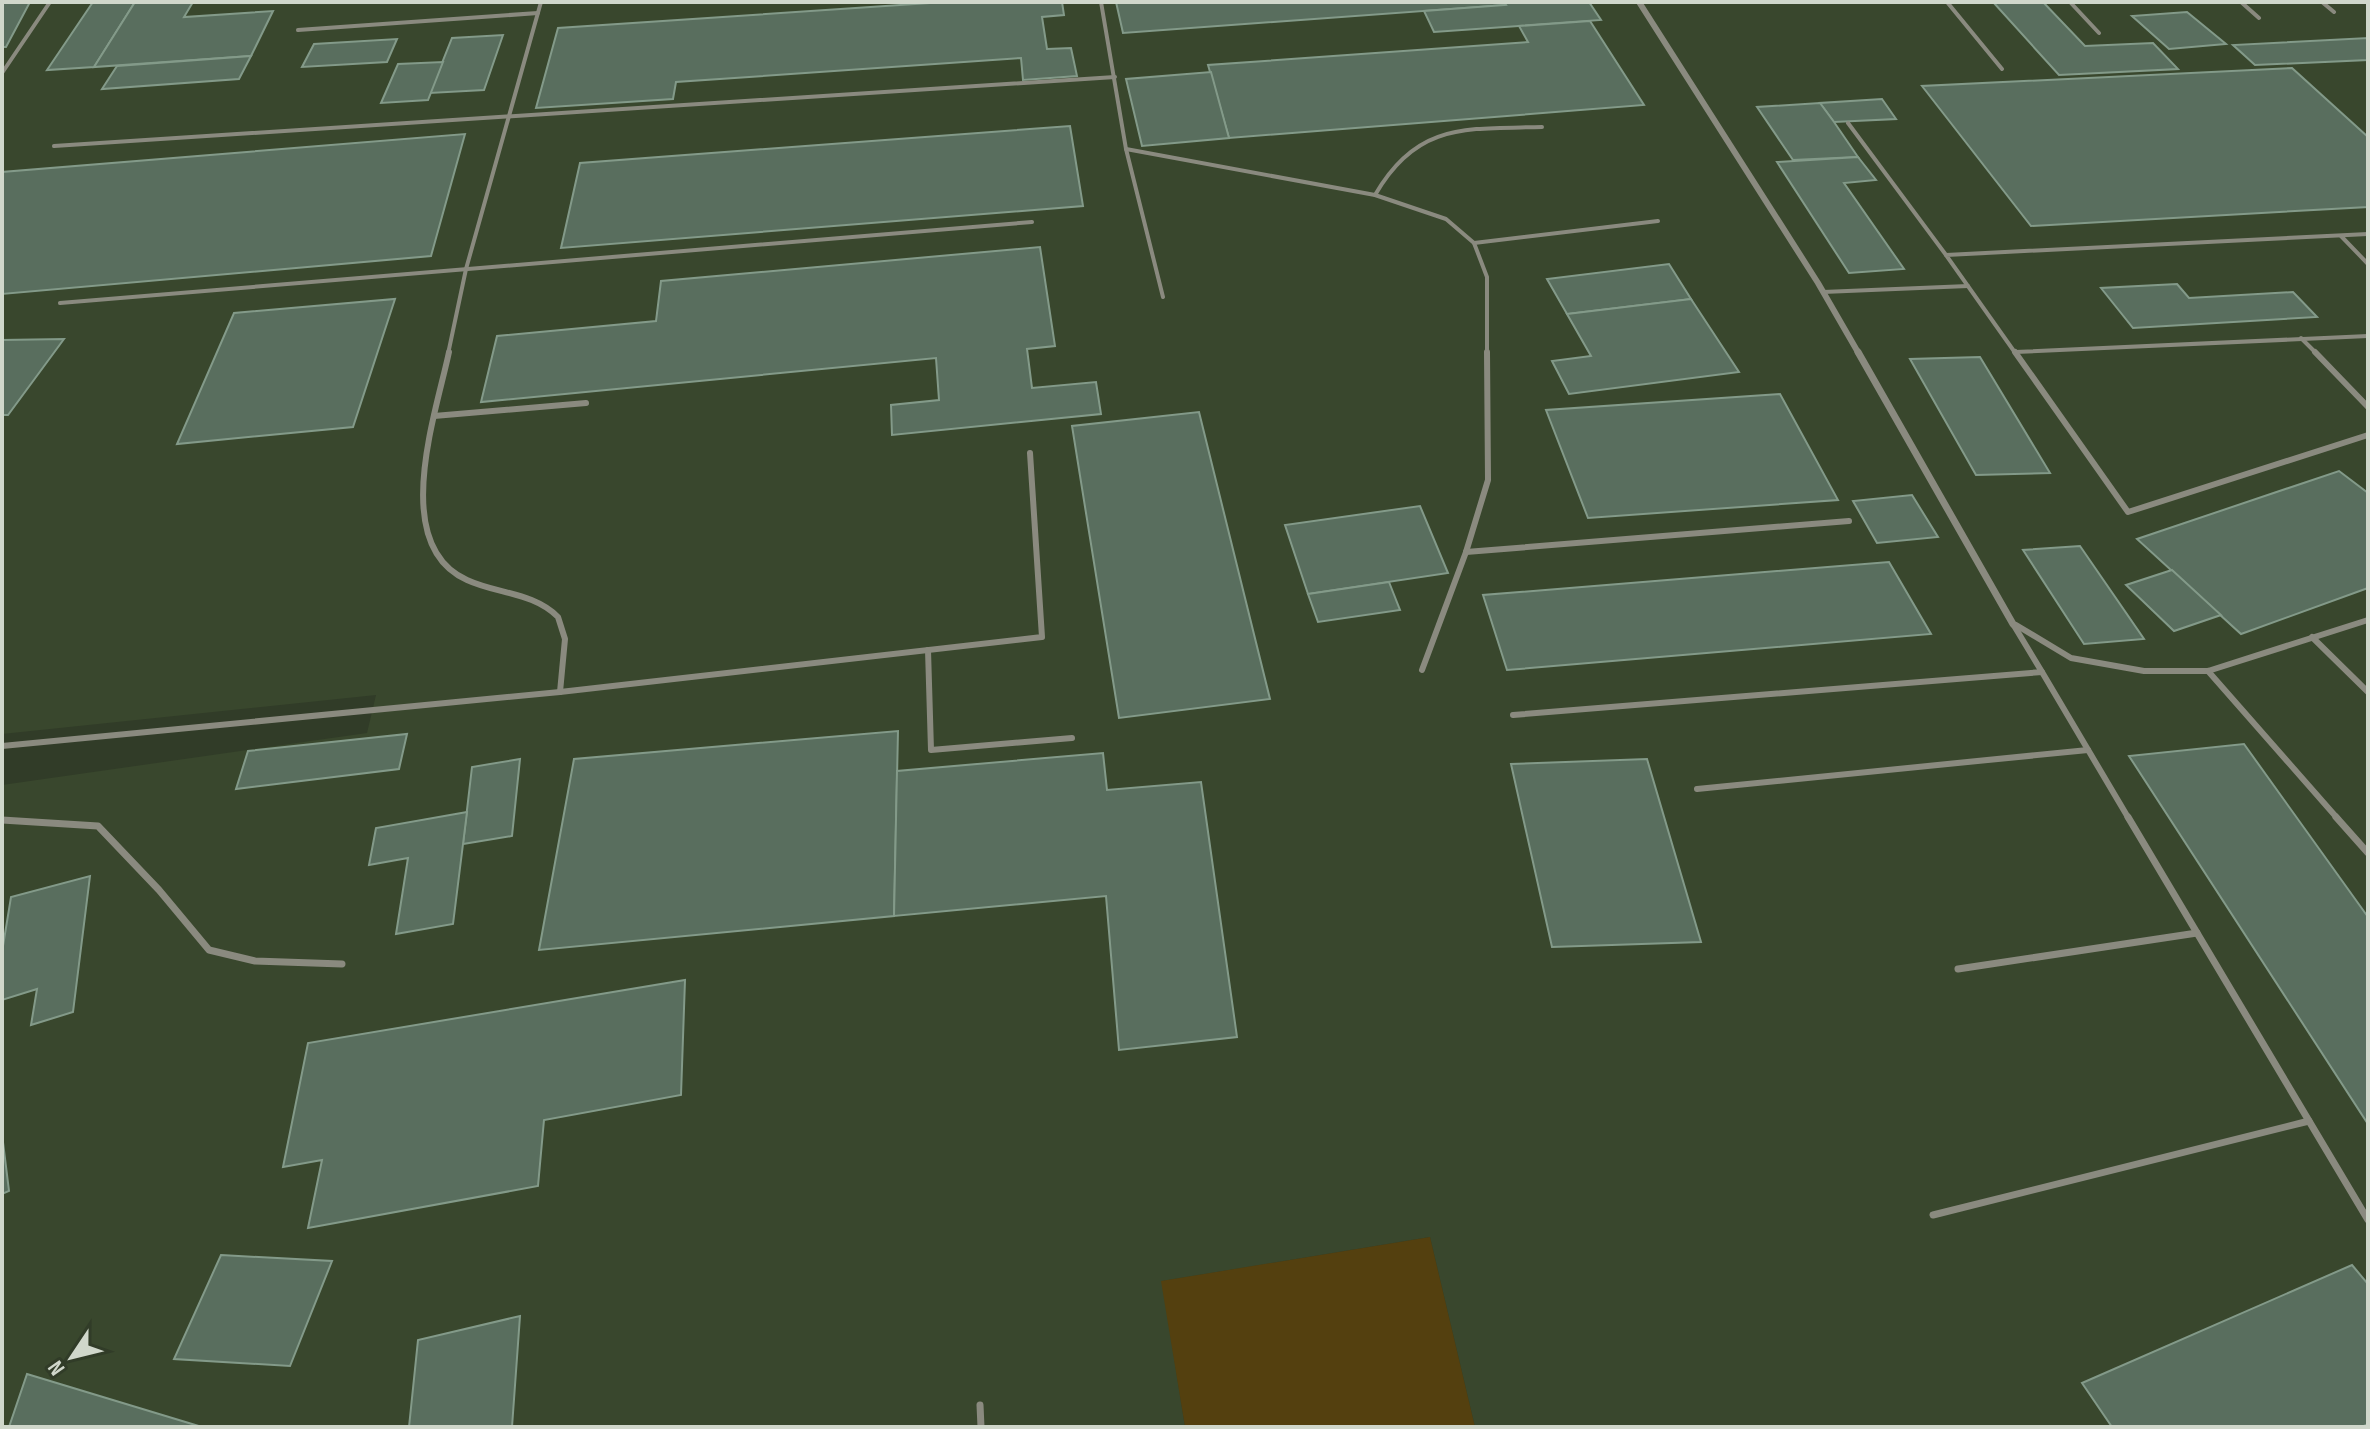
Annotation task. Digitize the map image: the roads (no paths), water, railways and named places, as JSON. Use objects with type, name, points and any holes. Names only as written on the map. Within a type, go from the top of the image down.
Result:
[{"type":"street","points":[[1639,2],[1823,292],[2013,624]]},
{"type":"lane","points":[[2,73],[50,2]]},
{"type":"lane","points":[[541,2],[466,269],[421,485],[423,515],[432,548],[447,566],[466,579],[530,599],[554,611],[565,628],[560,692]]},
{"type":"lane","points":[[1101,2],[1126,149],[1163,297]]},
{"type":"lane","points":[[1947,2],[2002,69]]},
{"type":"lane","points":[[2070,2],[2099,33]]},
{"type":"lane","points":[[2241,2],[2259,18]]},
{"type":"lane","points":[[2322,2],[2334,12]]},
{"type":"lane","points":[[298,30],[538,13]]},
{"type":"lane","points":[[54,146],[1115,77]]},
{"type":"lane","points":[[1848,123],[1946,255],[2128,512],[2368,435]]},
{"type":"lane","points":[[1375,195],[1399,157],[1422,144],[1463,131],[1542,127]]},
{"type":"lane","points":[[1126,149],[1375,195],[1446,219],[1474,243],[1487,277],[1488,480],[1466,552],[1422,670]]},
{"type":"lane","points":[[1474,243],[1658,221]]},
{"type":"lane","points":[[60,303],[1032,222]]},
{"type":"lane","points":[[1946,255],[2368,234]]},
{"type":"lane","points":[[2341,236],[2368,264]]},
{"type":"lane","points":[[1823,292],[1968,286]]},
{"type":"lane","points":[[2015,352],[2368,336]]},
{"type":"lane","points":[[2301,338],[2368,407]]},
{"type":"lane","points":[[434,416],[586,403]]},
{"type":"lane","points":[[2,746],[560,692],[1042,637],[1030,453]]},
{"type":"lane","points":[[1466,552],[1849,521]]},
{"type":"lane","points":[[2013,624],[2071,658],[2144,671],[2208,671],[2368,620]]},
{"type":"lane","points":[[2013,624],[2368,1220]]},
{"type":"lane","points":[[2312,637],[2368,692]]},
{"type":"lane","points":[[928,650],[931,750],[1072,738]]},
{"type":"lane","points":[[2208,671],[2368,853]]},
{"type":"lane","points":[[1513,715],[2042,672]]},
{"type":"lane","points":[[1697,789],[2088,750]]},
{"type":"lane","points":[[2,820],[98,826],[159,890],[209,950],[255,961],[342,964]]},
{"type":"lane","points":[[1958,969],[2197,933]]},
{"type":"lane","points":[[1933,1215],[2309,1121]]},
{"type":"lane","points":[[980,1405],[981,1427]]}]
